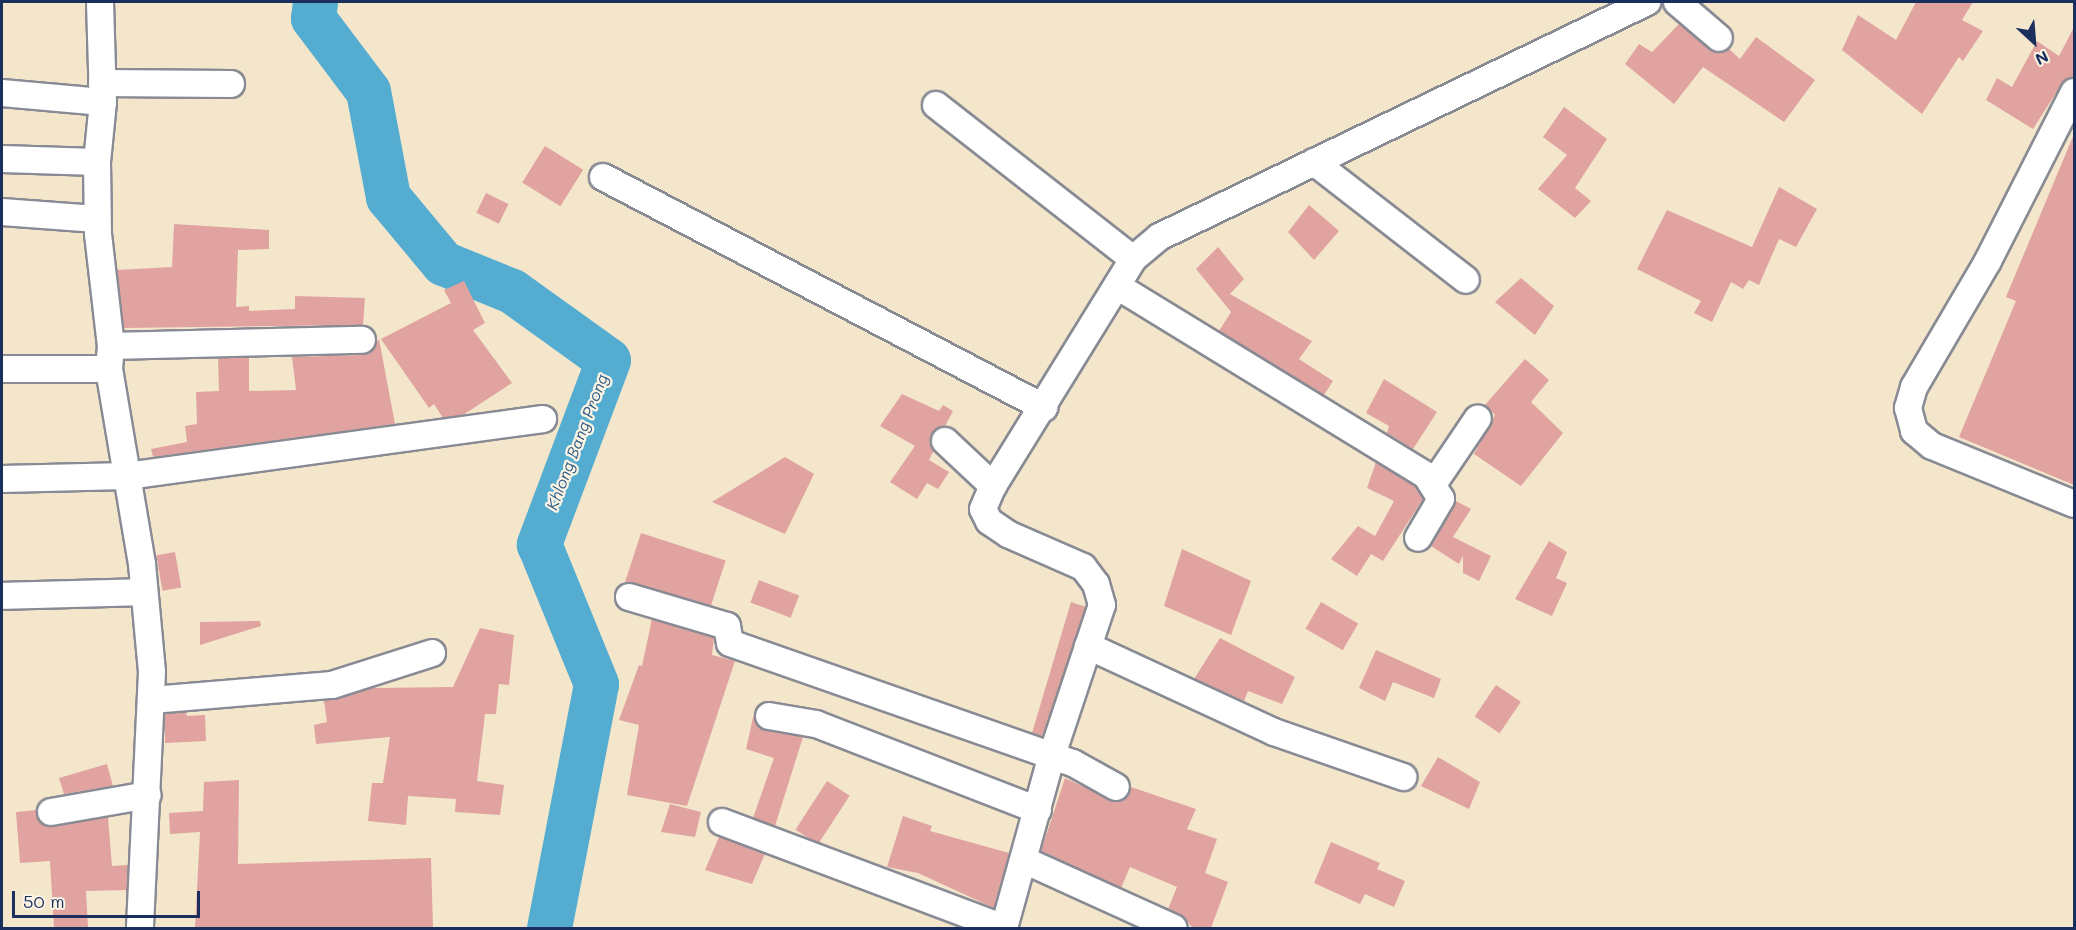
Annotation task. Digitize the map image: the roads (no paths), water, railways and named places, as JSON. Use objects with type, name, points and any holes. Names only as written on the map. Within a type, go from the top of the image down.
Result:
[{"type":"street","points":[[100,2],[102,92],[97,162],[97,219],[110,358],[144,592],[152,672],[141,928]]},
{"type":"street","points":[[722,822],[1004,928],[1026,861],[1052,755],[1102,605],[1096,584],[1083,567],[988,521],[983,509],[993,486],[1044,408],[1133,260],[1159,237],[1647,2]]},
{"type":"street","points":[[1677,2],[1719,38]]},
{"type":"street","points":[[2,93],[102,92],[231,84]]},
{"type":"street","points":[[2074,92],[1988,261],[1914,387],[1908,408],[1914,431],[1932,446],[2074,504]]},
{"type":"street","points":[[936,105],[1133,260]]},
{"type":"street","points":[[2,159],[97,162]]},
{"type":"street","points":[[1314,162],[1466,280]]},
{"type":"street","points":[[603,177],[1044,408]]},
{"type":"street","points":[[2,212],[97,219]]},
{"type":"street","points":[[1117,286],[1434,483],[1441,499],[1418,538]]},
{"type":"street","points":[[2,369],[110,358],[362,340]]},
{"type":"street","points":[[1434,483],[1478,418]]},
{"type":"street","points":[[2,479],[127,476],[543,419]]},
{"type":"street","points":[[945,441],[993,486]]},
{"type":"street","points":[[2,596],[144,592]]},
{"type":"street","points":[[629,597],[727,626],[730,644],[1052,755],[1116,787]]},
{"type":"street","points":[[1088,646],[1274,732],[1403,777]]},
{"type":"street","points":[[152,700],[332,685],[432,653]]},
{"type":"street","points":[[769,716],[816,724],[1038,810]]},
{"type":"street","points":[[51,813],[148,795]]},
{"type":"street","points":[[1026,861],[1174,928]]},
{"type":"waterway","name":"Khlong Bang Prong","points":[[315,2],[313,18],[368,91],[388,197],[443,263],[512,291],[608,360],[539,544],[596,684],[549,928]]}]
